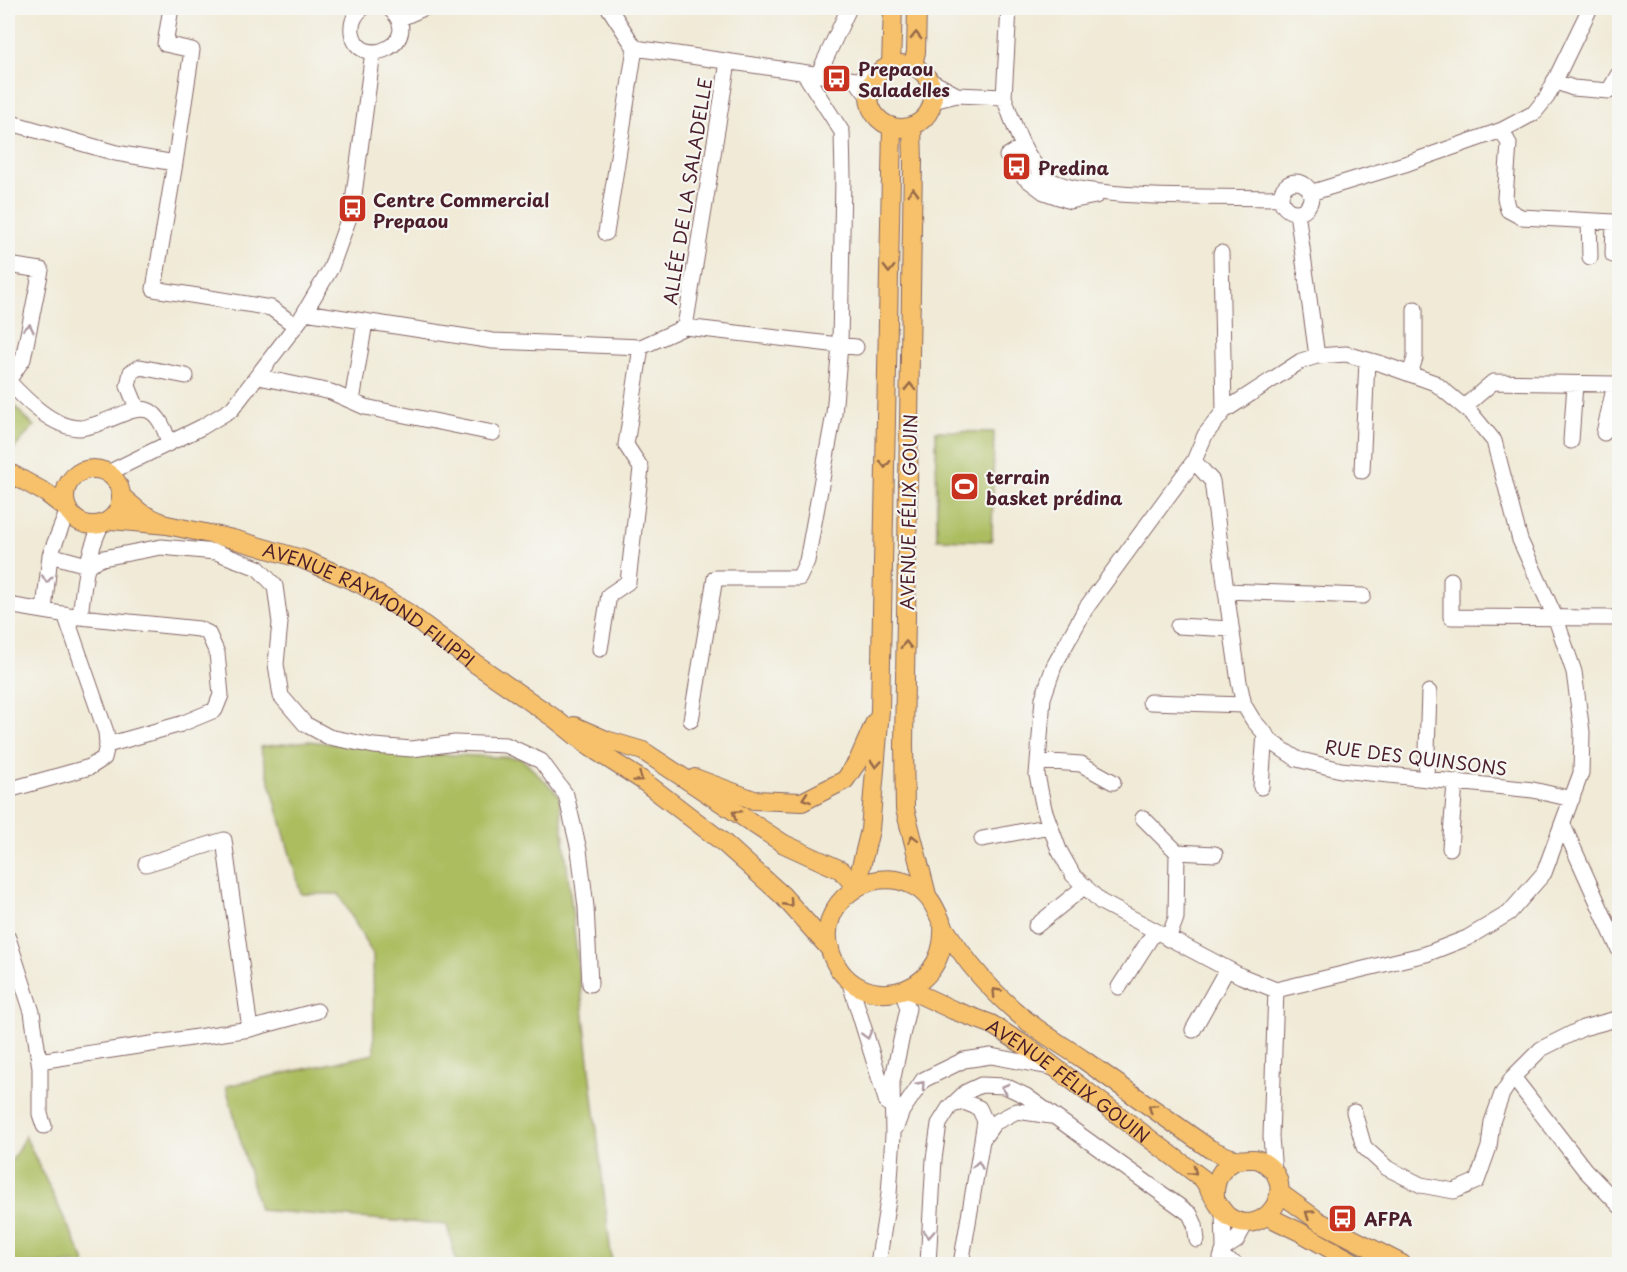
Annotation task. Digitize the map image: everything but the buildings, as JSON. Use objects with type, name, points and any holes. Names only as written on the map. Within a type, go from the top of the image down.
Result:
[{"type":"main road","points":[[891,64],[894,8]]},
{"type":"main road","points":[[913,65],[916,51],[917,8]]},
{"type":"main road","points":[[891,64],[913,65],[930,80],[933,101],[922,121],[902,128],[892,127],[882,122],[870,106],[868,96],[870,86],[874,76],[891,64]]},
{"type":"main road","name":"AVENUE FÉLIX GOUIN","points":[[912,126],[904,744],[906,810],[927,895],[937,909],[943,925],[970,963],[1015,1011],[1210,1149],[1269,1166],[1274,1172]]},
{"type":"main road","name":"AVENUE FÉLIX GOUIN","points":[[830,949],[829,929],[832,918],[836,907],[856,887],[870,830],[880,710],[892,127]]},
{"type":"main road","points":[[8,472],[46,493],[78,521],[89,525],[106,523],[120,509],[122,497],[117,480],[108,472],[98,469],[79,472],[67,486],[65,496],[68,510]]},
{"type":"main road","points":[[25,482],[46,483],[74,477]]},
{"type":"main road","name":"AVENUE RAYMOND FILIPPI","points":[[122,497],[141,513],[167,525]]},
{"type":"main road","name":"AVENUE RAYMOND FILIPPI","points":[[106,523],[167,525],[233,539],[302,559],[361,584],[408,614],[554,717],[590,747],[642,780],[724,843],[782,895],[830,949]]},
{"type":"main road","name":"AVENUE RAYMOND FILIPPI","points":[[674,770],[754,800],[802,802],[845,780],[858,760],[880,710]]},
{"type":"main road","name":"AVENUE RAYMOND FILIPPI","points":[[554,717],[606,740],[643,751],[784,844],[841,870],[856,887]]},
{"type":"main road","points":[[856,887],[874,880],[892,879],[910,884],[927,895]]},
{"type":"main road","points":[[905,990],[922,980],[935,966],[942,946],[943,925]]},
{"type":"main road","points":[[830,949],[837,966],[849,980]]},
{"type":"main road","name":"AVENUE FÉLIX GOUIN","points":[[849,980],[866,990],[875,992],[905,990],[991,1024],[1059,1069],[1203,1179],[1219,1204],[1236,1221],[1246,1223]]},
{"type":"main road","points":[[1219,1204],[1215,1188],[1218,1177],[1224,1167],[1245,1159]]},
{"type":"main road","points":[[1246,1223],[1255,1222],[1267,1216],[1276,1205],[1280,1193],[1278,1178],[1274,1172]]},
{"type":"main road","points":[[1280,1193],[1320,1222],[1402,1264]]},
{"type":"main road","points":[[1267,1216],[1357,1264]]},
{"type":"street","points":[[171,8],[165,44],[192,50],[154,289],[272,308],[296,326]]},
{"type":"street","points":[[363,8],[352,22],[352,30],[358,45],[373,52],[387,50],[397,40],[400,33],[394,13],[424,8]]},
{"type":"street","points":[[606,233],[636,48],[609,8]]},
{"type":"street","points":[[811,74],[849,8]]},
{"type":"street","points":[[1009,8],[1004,97],[1023,146],[1030,159],[1048,179],[1080,189],[1110,194],[1281,198]]},
{"type":"street","points":[[1310,193],[1408,163],[1502,130],[1534,113],[1547,97],[1590,8]]},
{"type":"street","points":[[636,48],[856,80],[874,76]]},
{"type":"street","points":[[108,472],[202,427],[232,409],[259,377],[305,312],[331,268],[352,209],[373,52]]},
{"type":"street","name":"ALLÉE DE LA SALADELLE","points":[[685,327],[728,62]]},
{"type":"street","points":[[691,720],[715,578],[799,578],[807,561],[834,414],[840,345],[842,132],[811,74]]},
{"type":"street","points":[[1554,81],[1573,88],[1609,91],[1618,75]]},
{"type":"street","points":[[856,80],[868,96]]},
{"type":"street","points":[[930,80],[957,95]]},
{"type":"street","points":[[933,101],[957,95],[1004,97]]},
{"type":"street","points":[[8,122],[116,153],[175,163]]},
{"type":"street","points":[[1502,130],[1509,144],[1505,198],[1508,210],[1521,217],[1614,222],[1613,255]]},
{"type":"street","points":[[1295,183],[1306,186],[1310,193],[1309,206],[1298,212],[1292,212],[1284,206],[1281,198],[1287,186],[1295,183]]},
{"type":"street","points":[[1298,212],[1317,356]]},
{"type":"street","points":[[1589,221],[1590,257]]},
{"type":"street","points":[[1221,253],[1224,411]]},
{"type":"street","points":[[8,265],[41,270],[23,359],[8,381],[28,402],[56,421],[81,429],[137,408],[150,410],[159,417],[169,442]]},
{"type":"street","points":[[1410,374],[1415,358],[1415,309]]},
{"type":"street","points":[[305,312],[493,341],[641,347],[685,327],[856,347]]},
{"type":"street","points":[[351,401],[365,322]]},
{"type":"street","points":[[600,649],[609,595],[628,582],[641,468],[626,446],[641,347]]},
{"type":"street","points":[[1346,354],[1436,383],[1464,407],[1494,441],[1520,540],[1556,619],[1574,672],[1582,732],[1581,773],[1544,873],[1509,913],[1467,938],[1426,954],[1276,990],[1227,969],[1101,902],[1073,875],[1064,858],[1044,809],[1037,775],[1043,698],[1054,666],[1086,608],[1194,461],[1205,435],[1224,411],[1301,361],[1317,356],[1346,354]]},
{"type":"street","points":[[1362,471],[1367,360]]},
{"type":"street","points":[[137,408],[128,386],[131,372],[140,367],[186,376]]},
{"type":"street","points":[[259,377],[331,392],[365,407],[493,433]]},
{"type":"street","points":[[1464,407],[1493,382],[1615,384],[1604,433]]},
{"type":"street","points":[[1571,441],[1575,384]]},
{"type":"street","name":"RUE DES QUINSONS","points":[[1194,461],[1212,481],[1231,629],[1244,705],[1253,720],[1273,743],[1297,759],[1341,770],[1533,790],[1572,799]]},
{"type":"street","points":[[44,610],[50,555],[68,510]]},
{"type":"street","points":[[8,790],[90,767],[104,758],[107,745],[106,732],[72,616],[90,550],[106,523]]},
{"type":"street","points":[[50,555],[87,565],[103,558],[161,547],[216,552],[258,568],[275,586],[280,623],[276,664],[281,696],[306,724],[329,737],[374,746],[412,749],[455,743],[506,745],[541,761],[566,795],[579,850],[586,907],[590,984]]},
{"type":"street","points":[[1451,580],[1451,617],[1620,618]]},
{"type":"street","points":[[1226,591],[1363,596]]},
{"type":"street","points":[[8,605],[72,616],[199,629],[208,633],[217,653],[221,695],[215,710],[181,724],[107,745]]},
{"type":"street","points":[[1178,626],[1231,629]]},
{"type":"street","points":[[1426,780],[1429,692]]},
{"type":"street","points":[[1150,702],[1244,705]]},
{"type":"street","points":[[1261,787],[1265,733]]},
{"type":"street","points":[[1038,761],[1081,764],[1113,782]]},
{"type":"street","points":[[1450,848],[1455,783]]},
{"type":"street","points":[[1143,818],[1177,852],[1215,854]]},
{"type":"street","points":[[1563,825],[1620,952]]},
{"type":"street","points":[[982,840],[1050,826]]},
{"type":"street","points":[[146,864],[224,840],[250,1029]]},
{"type":"street","points":[[1119,987],[1176,918],[1177,852]]},
{"type":"street","points":[[1036,926],[1085,886]]},
{"type":"street","points":[[8,938],[32,1012],[39,1061],[40,1114],[44,1126]]},
{"type":"street","points":[[1192,1030],[1227,969]]},
{"type":"street","points":[[849,980],[885,1096],[893,1135]]},
{"type":"street","points":[[878,1264],[889,1194],[893,1135],[892,1082],[908,1008],[905,990]]},
{"type":"street","points":[[1274,1172],[1271,1137],[1276,990]]},
{"type":"street","points":[[39,1061],[250,1029],[317,1011]]},
{"type":"street","points":[[1354,1113],[1364,1147],[1387,1168],[1421,1185],[1454,1191],[1477,1181],[1489,1147],[1492,1122],[1502,1094],[1513,1077],[1541,1049],[1583,1028],[1620,1018]]},
{"type":"street","points":[[893,1135],[902,1110],[923,1080],[964,1060],[991,1056],[1059,1069]]},
{"type":"street","points":[[1513,1077],[1585,1170],[1620,1206]]},
{"type":"street","points":[[928,1264],[934,1160],[939,1124],[952,1105],[966,1092],[981,1085],[1005,1086],[1026,1096],[1056,1116],[1190,1214],[1195,1225],[1197,1240]]},
{"type":"street","points":[[952,1105],[964,1102],[979,1108],[985,1121],[961,1264]]},
{"type":"street","points":[[982,1140],[994,1123],[1017,1110],[1056,1116]]},
{"type":"street","points":[[1245,1159],[1271,1137]]},
{"type":"street","points":[[1219,1204],[1224,1249],[1221,1258],[1235,1264]]},
{"type":"street","points":[[1224,1249],[1236,1241],[1246,1223]]},
{"type":"green space","points":[[8,400],[34,426],[10,453],[8,450]]},
{"type":"green space","name":"terrain basket prédina","points":[[936,431],[994,432],[992,541],[937,539]]},
{"type":"green space","points":[[308,741],[436,754],[521,758],[559,795],[612,1264],[457,1264],[447,1225],[259,1210],[226,1086],[374,1054],[373,955],[339,894],[301,894],[260,747]]},
{"type":"green space","points":[[25,1136],[86,1264],[8,1264],[8,1168]]},
{"type":"place","name":"Prepaou Saladelles","points":[[837,78]]},
{"type":"place","name":"Predina","points":[[1017,167]]},
{"type":"place","name":"Centre Commercial Prepaou","points":[[352,209]]},
{"type":"place","name":"terrain basket prédina","points":[[965,486]]},
{"type":"place","name":"AFPA","points":[[1343,1218]]}]
